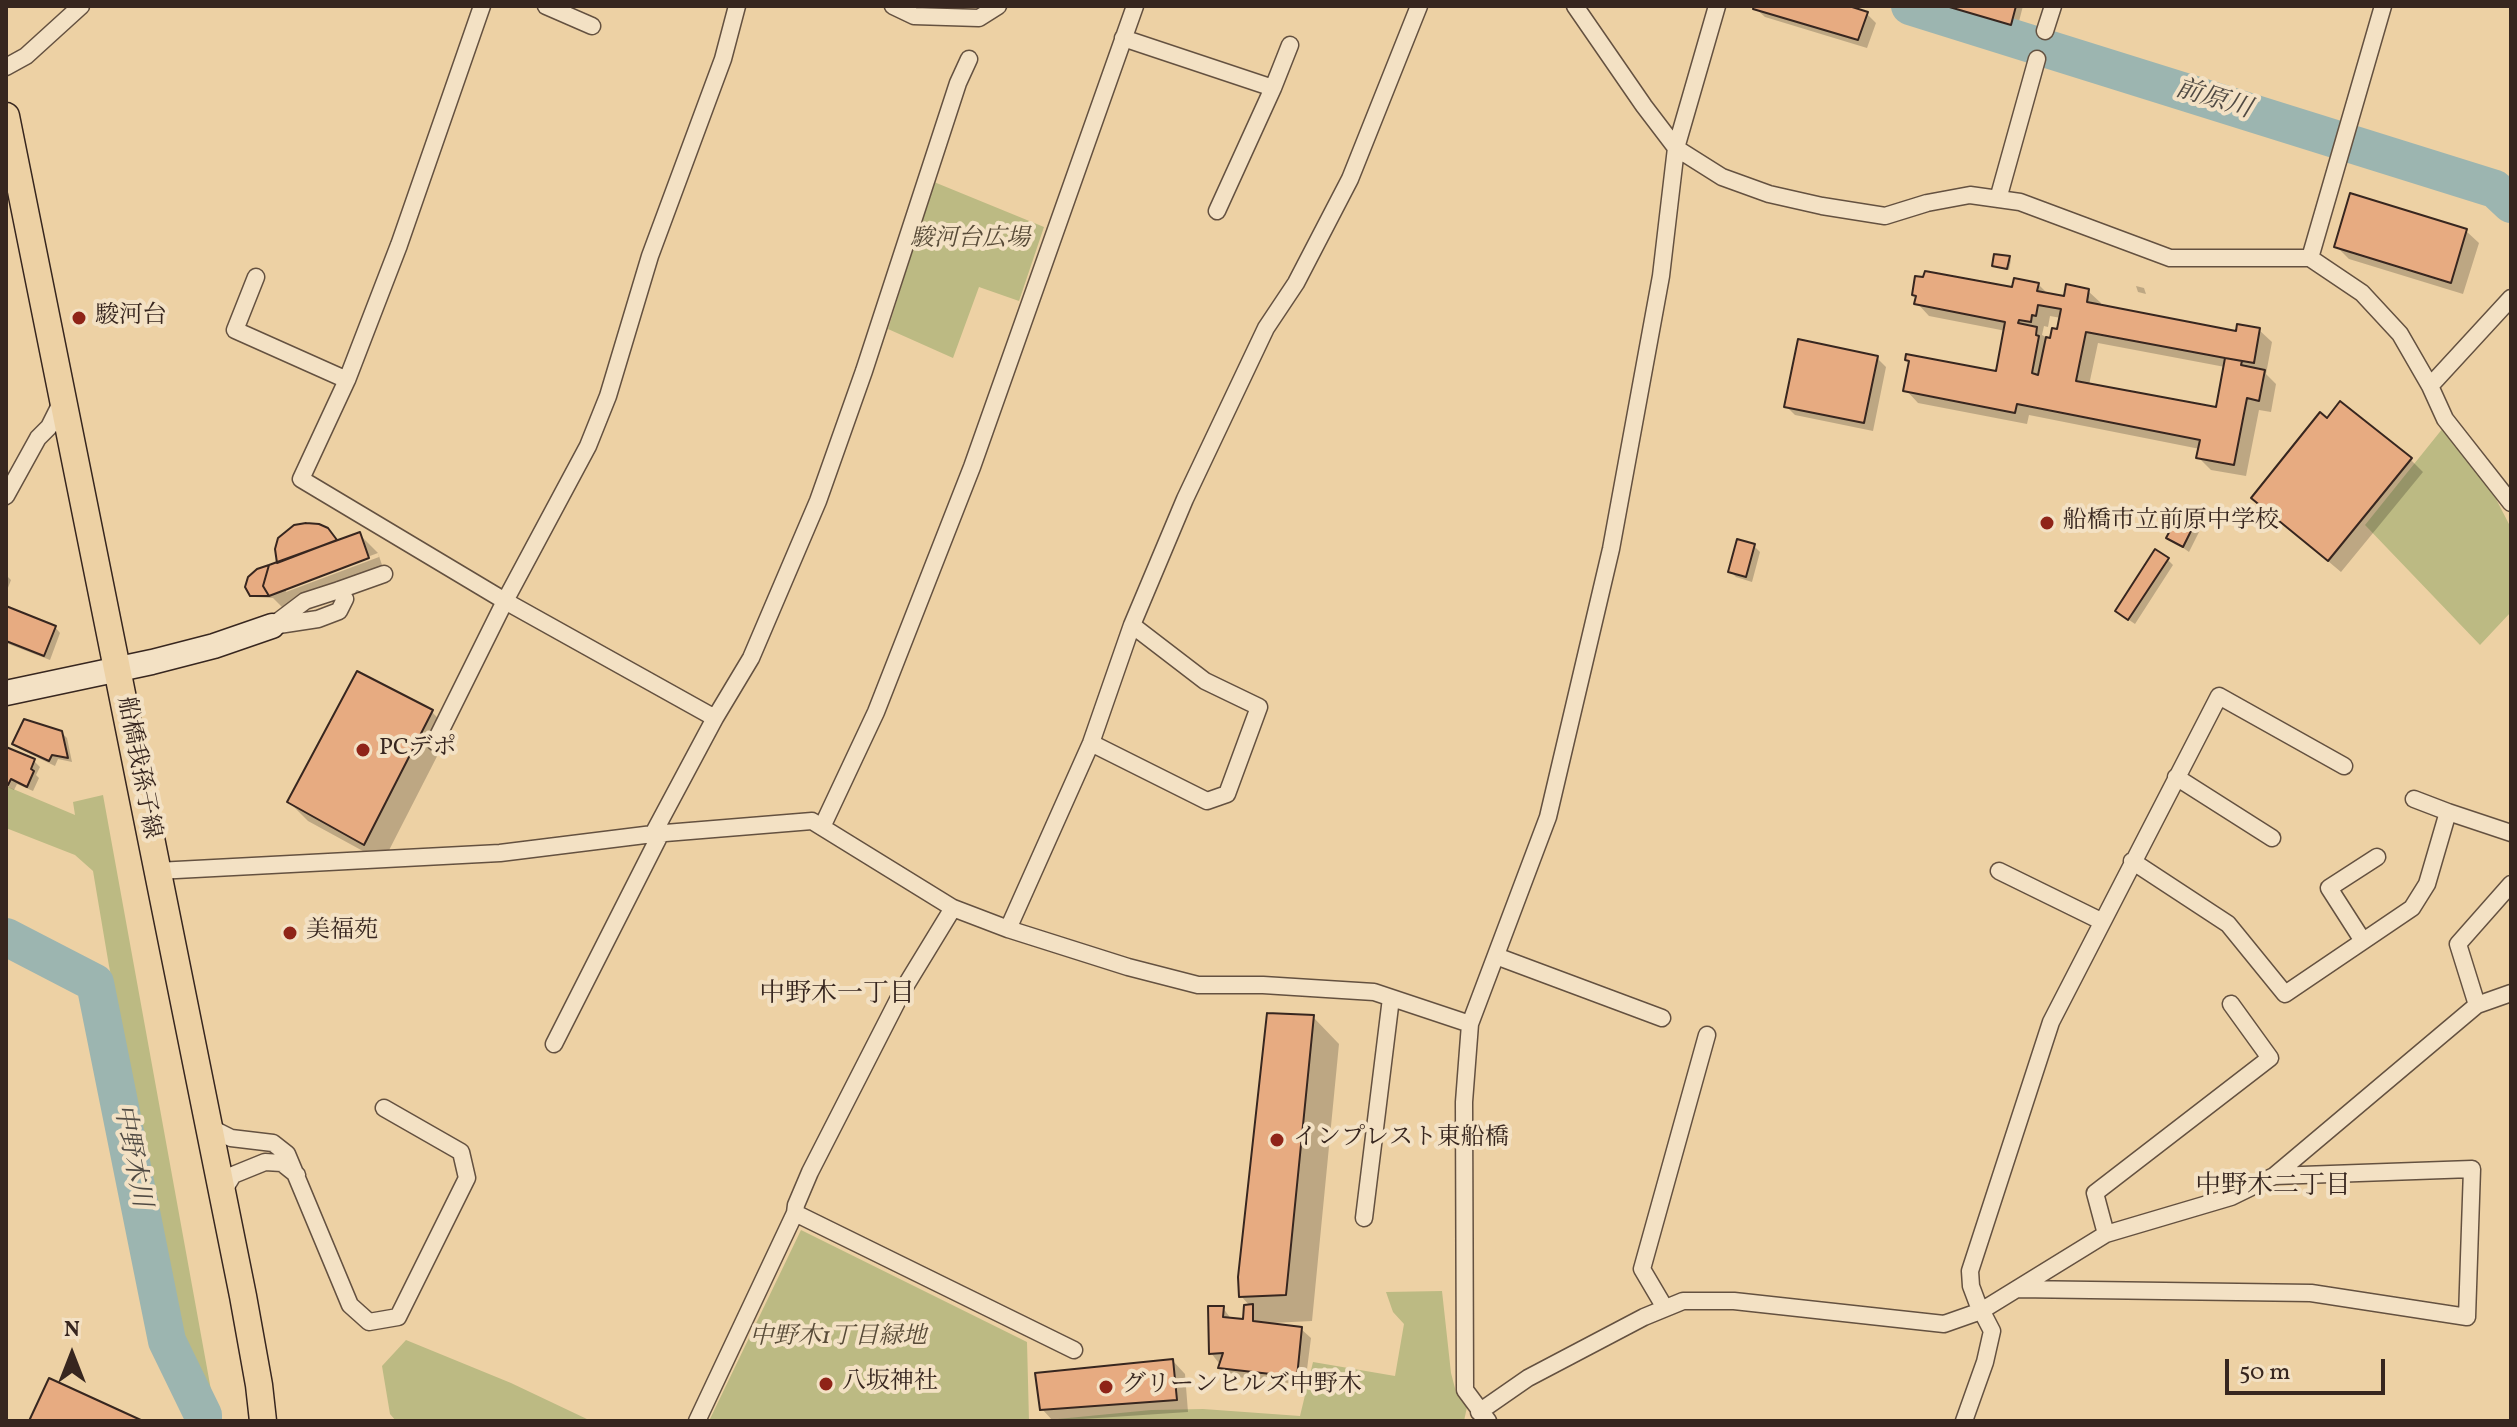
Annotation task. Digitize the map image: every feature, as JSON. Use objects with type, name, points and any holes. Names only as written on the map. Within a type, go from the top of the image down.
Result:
[{"type":"main road","name":"船橋我孫子線","points":[[6,116],[222,1193],[263,1421]]},
{"type":"street","points":[[6,67],[26,56],[81,6]]},
{"type":"street","points":[[482,6],[399,245],[347,380],[301,479],[505,601],[715,718]]},
{"type":"street","points":[[546,6],[592,26]]},
{"type":"street","points":[[435,742],[505,601],[588,446],[608,396],[650,256],[723,59],[737,6]]},
{"type":"street","points":[[893,6],[914,16],[979,18],[998,6]]},
{"type":"street","points":[[822,827],[876,712],[972,467],[1135,6]]},
{"type":"street","points":[[1008,929],[1091,743],[1132,625],[1179,511],[1266,328],[1296,283],[1350,179],[1419,6]]},
{"type":"street","points":[[1575,6],[1676,148],[1722,177],[1769,194],[1885,216],[1927,203],[1970,195],[2020,202],[2170,258],[2310,258],[2362,293],[2400,334],[2445,419],[2511,503]]},
{"type":"street","points":[[1717,6],[1676,148],[1661,276],[1611,549],[1548,817],[1470,1024],[1464,1102],[1465,1390],[1485,1418],[1528,1378],[1683,1301],[1734,1301],[1944,1324],[1981,1311],[2106,1234],[2231,1197],[2274,1176],[2477,1005],[2511,993]]},
{"type":"street","points":[[2045,31],[2053,6]]},
{"type":"street","points":[[2310,258],[2383,6]]},
{"type":"street","points":[[1123,38],[1273,88]]},
{"type":"street","points":[[1217,211],[1290,45]]},
{"type":"street","points":[[554,1044],[715,718],[751,658],[818,501],[958,83],[969,59]]},
{"type":"street","points":[[1998,199],[2037,59]]},
{"type":"street","points":[[256,277],[235,330],[347,380]]},
{"type":"street","points":[[2430,386],[2511,298]]},
{"type":"street","points":[[6,496],[64,397]]},
{"type":"street","points":[[6,693],[214,646],[272,626],[318,619],[339,611],[345,599],[339,590],[384,574]]},
{"type":"street","points":[[1091,743],[1207,801],[1227,794],[1259,707],[1205,681],[1132,625]]},
{"type":"street","points":[[1964,1421],[1985,1362],[1992,1331],[1971,1286],[1970,1271],[2051,1022],[2219,696],[2344,766]]},
{"type":"street","points":[[2176,777],[2272,838]]},
{"type":"street","points":[[2414,799],[2511,833]]},
{"type":"street","points":[[2132,861],[2228,924],[2285,994],[2412,908],[2427,884],[2448,812]]},
{"type":"street","points":[[157,871],[500,853],[657,834],[812,821],[953,908],[1128,967],[1198,985],[1263,985],[1374,992],[1470,1024]]},
{"type":"street","points":[[2363,941],[2329,888],[2377,857]]},
{"type":"street","points":[[1999,871],[2101,921]]},
{"type":"street","points":[[2477,1005],[2458,944],[2511,884]]},
{"type":"street","points":[[697,1421],[795,1213],[810,1172],[903,990],[953,908]]},
{"type":"street","points":[[1496,956],[1662,1018]]},
{"type":"street","points":[[1364,1218],[1391,998]]},
{"type":"street","points":[[2106,1234],[2095,1193],[2270,1058],[2231,1004]]},
{"type":"street","points":[[1665,1308],[1642,1269],[1707,1035]]},
{"type":"street","points":[[209,1127],[231,1138],[273,1143],[287,1154],[350,1305],[369,1322],[398,1317],[467,1178],[461,1152],[384,1108]]},
{"type":"street","points":[[222,1193],[233,1175],[265,1162],[282,1163],[298,1176]]},
{"type":"street","points":[[2017,1289],[2311,1293],[2467,1317],[2472,1169],[2274,1176]]},
{"type":"street","points":[[795,1213],[1074,1350]]},
{"type":"green space","name":"駿河台広場","points":[[934,182],[1044,227],[1019,301],[979,287],[953,358],[888,329]]},
{"type":"green space","points":[[2443,428],[2495,497],[2511,528],[2511,612],[2480,645],[2365,525]]},
{"type":"green space","points":[[6,786],[75,815],[73,802],[103,795],[213,1401],[187,1355],[109,966],[93,871],[75,855],[6,828]]},
{"type":"green space","name":"中野木1丁目緑地","points":[[801,1230],[1027,1342],[1029,1421],[709,1421]]},
{"type":"green space","points":[[1442,1291],[1451,1373],[1456,1392],[1467,1407],[1464,1421],[1037,1421],[1151,1410],[1203,1409],[1300,1416],[1313,1362],[1395,1376],[1404,1324],[1393,1312],[1386,1292]]},
{"type":"green space","points":[[406,1340],[511,1383],[589,1420],[396,1421],[390,1414],[382,1366]]},
{"type":"building","points":[[1754,6],[1849,6],[1868,12],[1858,40],[1753,9]]},
{"type":"building","points":[[1946,6],[2016,6],[2011,25]]},
{"type":"building","points":[[2350,193],[2467,229],[2451,283],[2334,247]]},
{"type":"building","points":[[1994,254],[2010,256],[2007,269],[1992,266]]},
{"type":"building","points":[[1925,271],[2012,287],[2014,278],[2039,283],[2037,291],[2064,296],[2066,284],[2089,289],[2087,302],[2236,331],[2237,324],[2260,328],[2254,363],[2225,358],[2265,370],[2259,401],[2247,398],[2234,465],[2196,458],[2200,440],[2017,404],[2015,413],[1903,391],[1909,361],[1905,360],[1906,354],[1996,371],[2005,322],[1914,304],[1915,276],[1923,277]],"holes":[[[2038,305],[2061,309],[2057,329],[2052,328],[2050,338],[2046,337],[2038,375],[2032,373],[2039,336],[2036,335],[2037,327],[2018,323],[2019,320],[2031,322]],[[2086,332],[2225,358],[2216,407],[2076,381]]]},
{"type":"building","points":[[1798,339],[1878,356],[1864,423],[1784,407]]},
{"type":"building","points":[[2340,401],[2412,458],[2328,561],[2251,498],[2320,412],[2327,418]]},
{"type":"building","points":[[2179,514],[2195,523],[2183,547],[2166,538]]},
{"type":"building","points":[[306,523],[328,528],[337,540],[277,563],[275,549],[278,538],[294,525]]},
{"type":"building","points":[[360,532],[369,558],[269,596],[263,586],[269,565]]},
{"type":"building","points":[[1737,539],[1755,544],[1746,577],[1728,572]]},
{"type":"building","points":[[2155,549],[2169,558],[2128,620],[2115,611]]},
{"type":"building","points":[[269,565],[263,586],[269,596],[250,596],[245,587],[248,577],[257,569]]},
{"type":"building","points":[[6,606],[56,626],[44,656],[6,641]]},
{"type":"building","points":[[357,671],[433,710],[364,845],[287,802]]},
{"type":"building","points":[[24,719],[62,731],[68,758],[52,755],[49,761],[12,744]]},
{"type":"building","points":[[6,747],[35,759],[27,787],[11,779],[6,784]]},
{"type":"building","name":"インプレスト東船橋","points":[[1267,1013],[1314,1015],[1286,1295],[1239,1297],[1238,1277]]},
{"type":"building","points":[[1253,1304],[1253,1321],[1302,1327],[1297,1377],[1218,1368],[1223,1353],[1209,1354],[1208,1306],[1224,1306],[1223,1317],[1243,1319],[1244,1305]]},
{"type":"building","name":"グリーンヒルズ中野木","points":[[1173,1359],[1177,1400],[1040,1410],[1035,1373]]},
{"type":"building","points":[[49,1378],[143,1421],[29,1421]]},
{"type":"waterway","name":"前原川","points":[[1910,6],[2495,189],[2511,204]]},
{"type":"waterway","name":"中野木川","points":[[6,937],[95,983],[167,1341],[203,1415],[203,1421]]},
{"type":"place","name":"駿河台","points":[[79,318]]},
{"type":"place","name":"船橋市立前原中学校","points":[[2047,523]]},
{"type":"place","name":"PCデポ","points":[[363,750]]},
{"type":"place","name":"美福苑","points":[[290,933]]},
{"type":"place","name":"インプレスト東船橋","points":[[1277,1140]]},
{"type":"place","name":"八坂神社","points":[[826,1384]]},
{"type":"place","name":"グリーンヒルズ中野木","points":[[1106,1387]]},
{"type":"district","name":"中野木一丁目","points":[[837,996]]},
{"type":"district","name":"中野木二丁目","points":[[2273,1188]]}]
